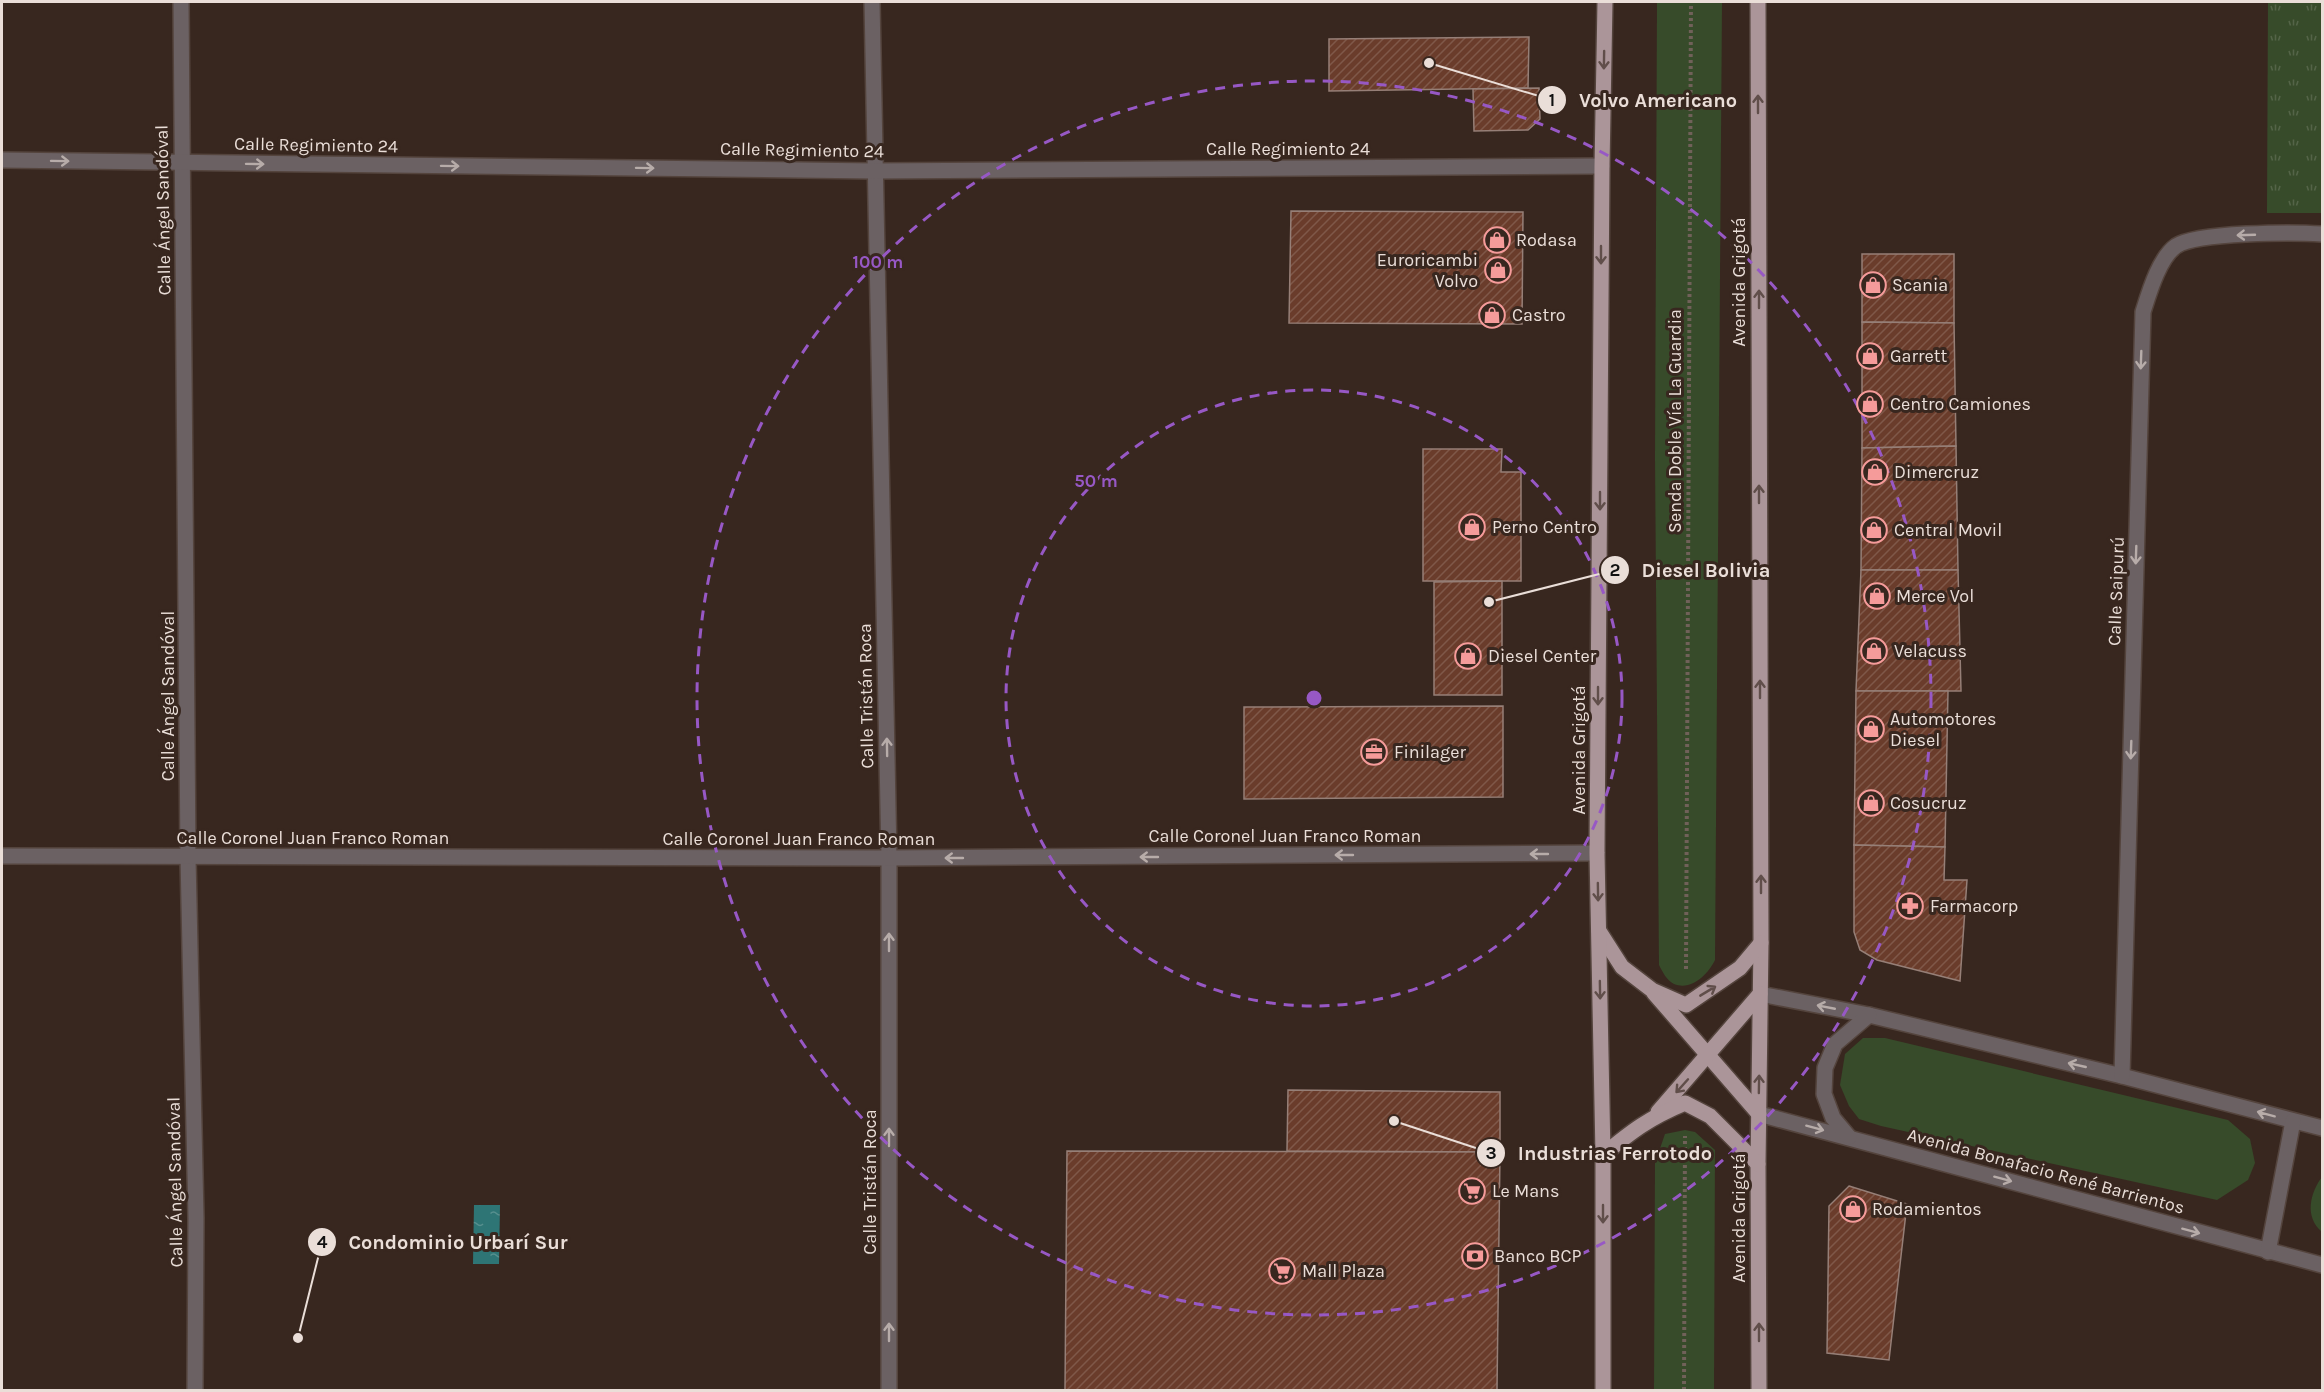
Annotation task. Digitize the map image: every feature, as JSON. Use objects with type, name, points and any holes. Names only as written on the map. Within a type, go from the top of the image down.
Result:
[{"type":"main road","name":"Avenida Grigotá","points":[[1603,1390],[1603,1155],[1597,853],[1605,2]]},
{"type":"main road","name":"Avenida Grigotá","points":[[1758,2],[1761,943],[1758,1164],[1759,1390]]},
{"type":"main road","points":[[1599,931],[1622,967],[1652,990],[1759,1114]]},
{"type":"main road","points":[[1652,990],[1686,1005],[1740,968],[1761,943]]},
{"type":"main road","points":[[1656,1115],[1760,994]]},
{"type":"main road","points":[[1603,1155],[1633,1130],[1656,1115],[1685,1103],[1710,1116],[1758,1164]]},
{"type":"street","name":"Calle Ángel Sandóval","points":[[181,2],[188,858],[196,1218],[195,1390]]},
{"type":"street","name":"Calle Tristán Roca","points":[[872,2],[889,858],[889,1390]]},
{"type":"street","name":"Calle Regimiento 24","points":[[2,160],[874,171],[1602,166]]},
{"type":"street","name":"Calle Saipurú","points":[[2122,1076],[2143,312],[2157,271],[2175,246],[2201,237],[2322,234]]},
{"type":"street","name":"Calle Coronel Juan Franco Roman","points":[[2,856],[889,858],[1597,853]]},
{"type":"street","points":[[1760,994],[1869,1015],[2122,1076],[2322,1128]]},
{"type":"street","points":[[1849,1137],[1833,1118],[1824,1094],[1825,1068],[1836,1044],[1869,1015]]},
{"type":"street","name":"Avenida Bonafacio René Barrientos","points":[[1759,1114],[2322,1265]]},
{"type":"street","points":[[2268,1252],[2293,1121]]},
{"type":"path","name":"Senda Doble Vía La Guardia","points":[[1686,973],[1691,2]]},
{"type":"path","points":[[1683,1390],[1685,1130]]},
{"type":"green space","points":[[1657,2],[1722,2],[1715,960],[1699,980],[1681,986],[1669,981],[1659,965],[1655,457]]},
{"type":"green space","points":[[2268,2],[2322,2],[2322,213],[2267,213]]},
{"type":"green space","points":[[1863,1038],[1885,1038],[2228,1120],[2250,1139],[2255,1163],[2248,1180],[2217,1200],[1881,1126],[1859,1119],[1849,1106],[1840,1085],[1845,1054]]},
{"type":"green space","points":[[1685,1130],[1695,1132],[1715,1150],[1714,1390],[1654,1390],[1655,1163],[1665,1134]]},
{"type":"green space","points":[[2322,1177],[2322,1232],[2313,1219],[2311,1205],[2314,1190]]},
{"type":"water","points":[[474,1205],[500,1205],[499,1264],[473,1264]]},
{"type":"building","points":[[1529,37],[1528,88],[1329,91],[1329,39]]},
{"type":"building","points":[[1539,88],[1540,119],[1528,130],[1474,131],[1473,89]]},
{"type":"building","points":[[1291,211],[1523,212],[1522,324],[1289,323]]},
{"type":"building","points":[[1862,254],[1954,254],[1954,323],[1862,322]]},
{"type":"building","points":[[1862,322],[1954,323],[1956,446],[1862,448]]},
{"type":"building","points":[[1956,446],[1958,570],[1861,570],[1862,448]]},
{"type":"building","name":"Perno Centro","points":[[1423,449],[1502,449],[1501,472],[1521,472],[1521,581],[1423,581]]},
{"type":"building","points":[[1861,570],[1958,570],[1961,691],[1856,691]]},
{"type":"building","points":[[1502,581],[1502,695],[1434,695],[1434,582]]},
{"type":"building","points":[[1856,691],[1948,691],[1945,847],[1854,845]]},
{"type":"building","name":"Finilager","points":[[1503,706],[1503,797],[1244,799],[1244,707]]},
{"type":"building","name":"Farmacorp","points":[[1854,845],[1945,847],[1944,880],[1967,880],[1960,981],[1877,960],[1860,950],[1854,932]]},
{"type":"building","points":[[1288,1090],[1500,1092],[1500,1152],[1287,1151]]},
{"type":"building","name":"Mall Plaza","points":[[1067,1151],[1500,1152],[1497,1390],[1065,1390]]},
{"type":"building","points":[[1849,1186],[1907,1204],[1889,1360],[1827,1353],[1829,1206]]},
{"type":"place","name":"Volvo Americano","points":[[1429,63]]},
{"type":"place","name":"Rodasa","points":[[1497,240]]},
{"type":"place","name":"Euroricambi Volvo","points":[[1498,270]]},
{"type":"place","name":"Scania","points":[[1873,285]]},
{"type":"place","name":"Castro","points":[[1492,315]]},
{"type":"place","name":"Garrett","points":[[1870,356]]},
{"type":"place","name":"Centro Camiones","points":[[1870,404]]},
{"type":"place","name":"Dimercruz","points":[[1875,472]]},
{"type":"place","name":"Perno Centro","points":[[1472,527]]},
{"type":"place","name":"Central Movil","points":[[1874,530]]},
{"type":"place","name":"Merce Vol","points":[[1877,596]]},
{"type":"place","name":"Diesel Bolivia","points":[[1489,602]]},
{"type":"place","name":"Velacuss","points":[[1874,651]]},
{"type":"place","name":"Diesel Center","points":[[1468,656]]},
{"type":"place","name":"Automotores Diesel","points":[[1871,729]]},
{"type":"place","name":"Finilager","points":[[1374,752]]},
{"type":"place","name":"Cosucruz","points":[[1871,803]]},
{"type":"place","name":"Farmacorp","points":[[1910,906]]},
{"type":"place","name":"Industrias Ferrotodo","points":[[1394,1121]]},
{"type":"place","name":"Le Mans","points":[[1472,1191]]},
{"type":"place","name":"Rodamientos","points":[[1853,1209]]},
{"type":"place","name":"Banco BCP","points":[[1475,1256]]},
{"type":"place","name":"Mall Plaza","points":[[1282,1271]]},
{"type":"place","name":"Condominio Urbarí Sur","points":[[298,1338]]}]
